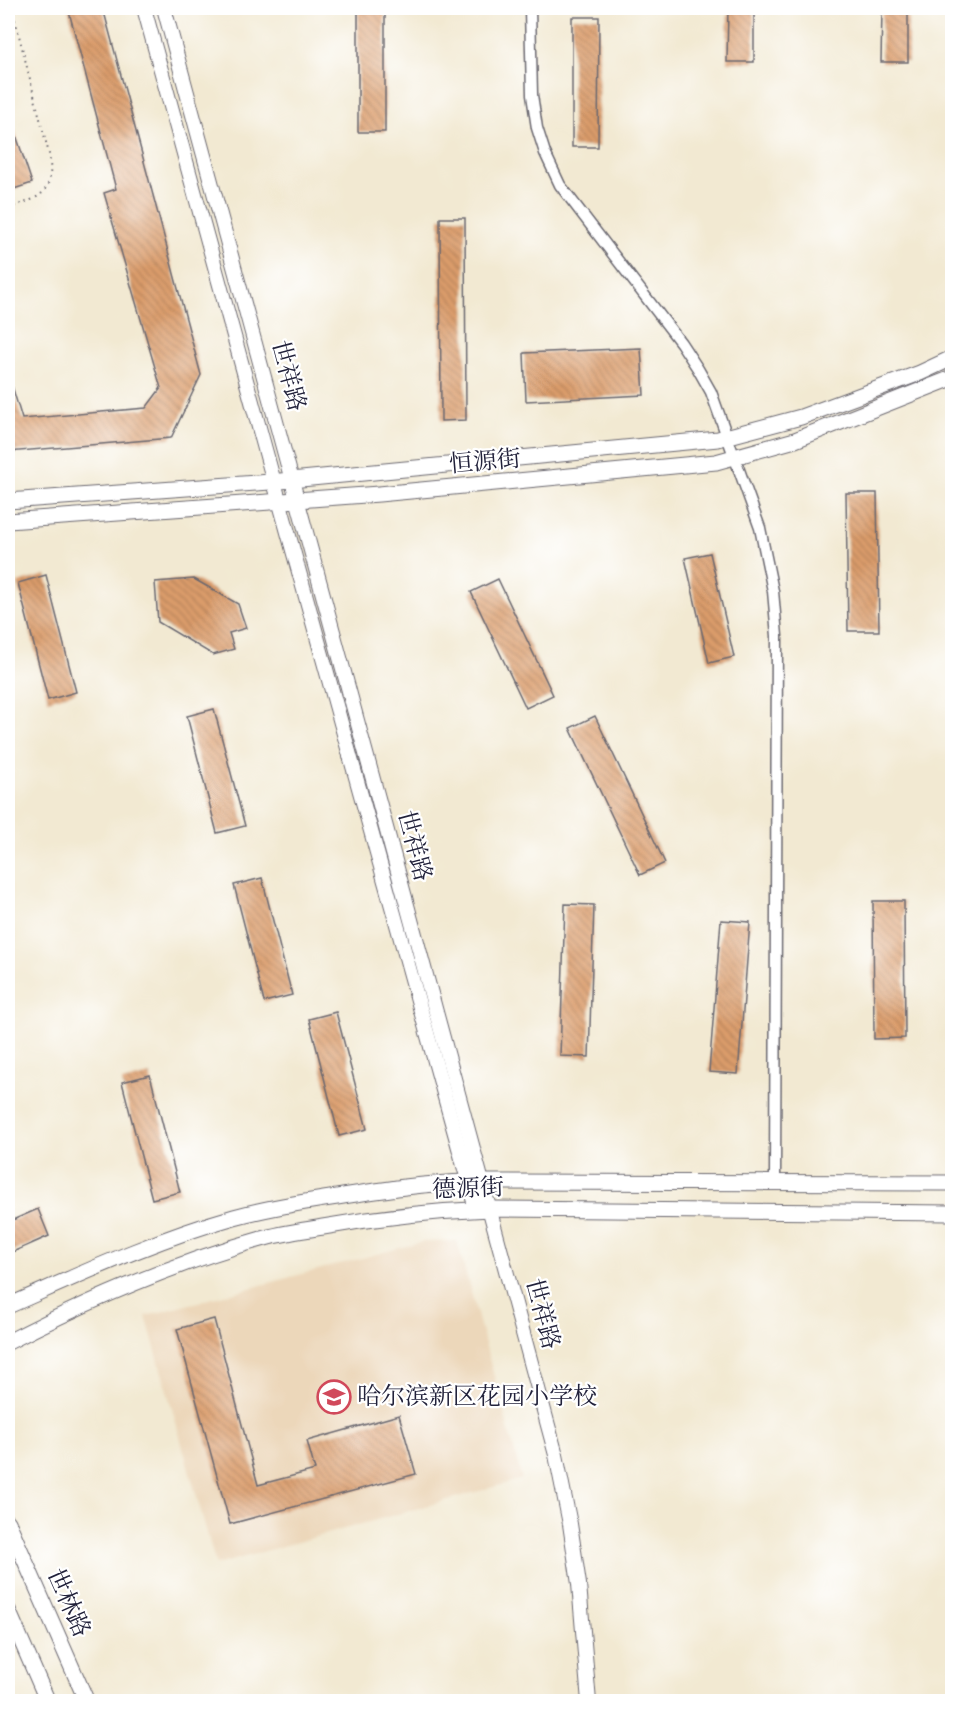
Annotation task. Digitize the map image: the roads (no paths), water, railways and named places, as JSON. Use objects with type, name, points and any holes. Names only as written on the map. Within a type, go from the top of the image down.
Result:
[{"type":"main road","name":"恒源街","points":[[8,501],[274,482],[695,442],[728,437],[801,417],[920,373],[952,358]]},
{"type":"main road","name":"恒源街","points":[[8,521],[298,500],[716,462],[795,440],[952,378]]},
{"type":"main road","name":"德源街","points":[[8,1305],[184,1233],[234,1217],[376,1190],[475,1182],[952,1183]]},
{"type":"main road","name":"德源街","points":[[8,1342],[70,1310],[163,1270],[267,1238],[377,1218],[483,1209],[952,1213]]},
{"type":"main road","name":"世林路","points":[[8,1522],[87,1701]]},
{"type":"main road","points":[[8,1610],[48,1701]]},
{"type":"street","name":"世祥路","points":[[144,8],[279,501],[556,1455],[579,1584],[589,1701]]},
{"type":"street","name":"世祥路","points":[[164,8],[293,480],[475,1182]]},
{"type":"street","points":[[530,8],[532,95],[537,128],[545,153],[560,185],[698,369],[711,392],[760,528],[773,591],[777,636],[775,1182]]},
{"type":"place","name":"哈尔滨新区花园小学校","points":[[334,1397]]}]
